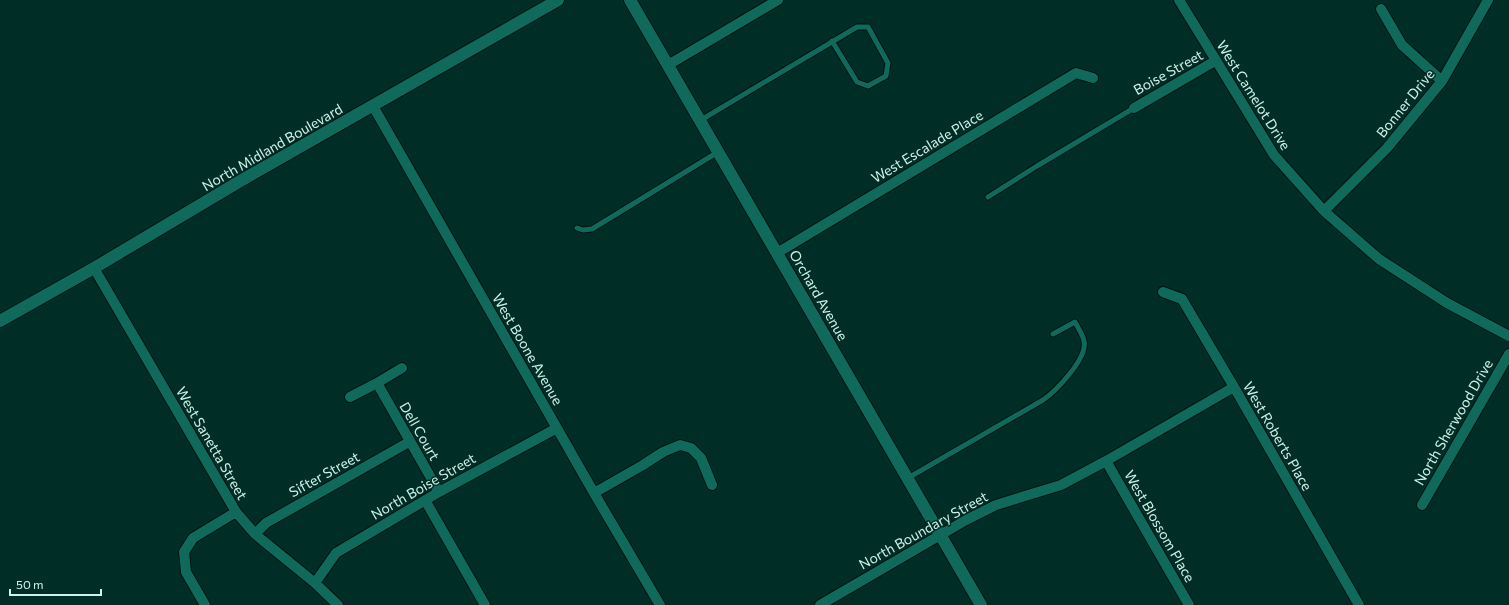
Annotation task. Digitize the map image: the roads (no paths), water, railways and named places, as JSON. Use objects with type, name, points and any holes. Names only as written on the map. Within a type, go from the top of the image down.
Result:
[{"type":"street","name":"North Midland Boulevard","points":[[0,321],[94,268],[242,180],[558,0]]},
{"type":"street","name":"Orchard Avenue","points":[[630,0],[981,605]]},
{"type":"street","points":[[668,65],[778,0]]},
{"type":"street","name":"West Camelot Drive","points":[[1179,0],[1274,156],[1324,210],[1379,259],[1447,303],[1509,336]]},
{"type":"street","name":"Bonner Drive","points":[[1324,210],[1387,148],[1442,81],[1488,0]]},
{"type":"street","points":[[1381,10],[1402,45],[1442,81]]},
{"type":"street","name":"Boise Street","points":[[1134,108],[1216,62]]},
{"type":"street","name":"West Escalade Place","points":[[777,253],[1076,73],[1093,78]]},
{"type":"street","name":"West Boone Avenue","points":[[373,106],[594,493],[660,605]]},
{"type":"street","name":"West Sanetta Street","points":[[94,268],[236,512],[255,534],[315,583],[338,605]]},
{"type":"street","name":"West Roberts Place","points":[[1163,292],[1182,299],[1359,605]]},
{"type":"street","name":"North Sherwood Drive","points":[[1422,505],[1509,354]]},
{"type":"street","points":[[350,397],[402,368]]},
{"type":"street","name":"Dell Court","points":[[377,383],[409,442],[439,492]]},
{"type":"street","name":"North Boundary Street","points":[[820,605],[996,504],[1061,485],[1106,461],[1234,387]]},
{"type":"street","name":"North Boise Street","points":[[315,583],[336,554],[439,492],[557,428]]},
{"type":"street","name":"Sifter Street","points":[[255,534],[266,523],[409,442]]},
{"type":"street","points":[[594,493],[663,452],[680,445],[691,448],[701,458],[712,485]]},
{"type":"street","name":"West Blossom Place","points":[[1106,461],[1189,605]]},
{"type":"street","points":[[425,500],[485,605]]},
{"type":"street","points":[[205,605],[186,572],[184,552],[193,538],[236,512]]},
{"type":"lane","points":[[700,120],[832,41],[858,26],[868,27],[888,63],[886,76],[868,86],[857,82],[832,41]]},
{"type":"lane","points":[[988,197],[1036,166],[1134,108]]},
{"type":"lane","points":[[577,228],[583,230],[592,228],[718,152]]},
{"type":"lane","points":[[908,478],[1043,400],[1054,392],[1068,378],[1083,352],[1085,342],[1075,322],[1053,334]]}]
